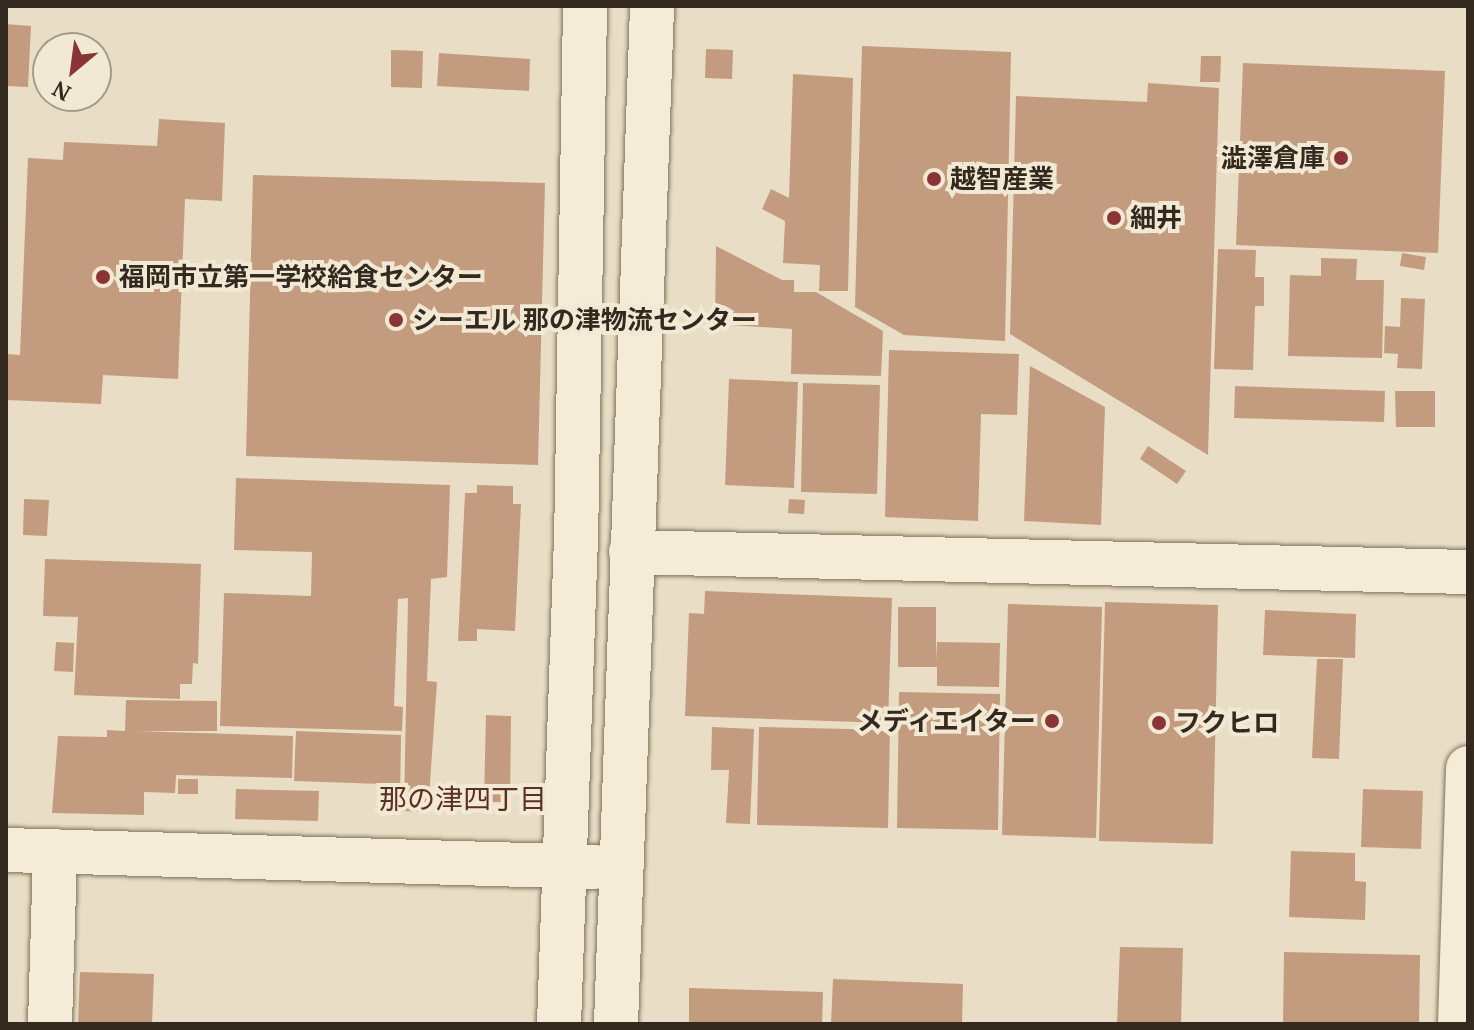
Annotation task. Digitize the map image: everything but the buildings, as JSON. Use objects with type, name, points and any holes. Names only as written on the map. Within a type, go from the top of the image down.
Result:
[{"type":"street","points":[[559,1024],[566,866],[585,6]]},
{"type":"street","points":[[616,1024],[652,6]]},
{"type":"street","points":[[631,552],[1468,572]]},
{"type":"street","points":[[1460,1024],[1468,768]]},
{"type":"street","points":[[6,850],[623,868]]},
{"type":"street","points":[[50,1024],[55,851]]},
{"type":"place","name":"澁澤倉庫","points":[[1341,158]]},
{"type":"place","name":"越智産業","points":[[934,179]]},
{"type":"place","name":"細井","points":[[1114,218]]},
{"type":"place","name":"福岡市立第一学校給食センター","points":[[103,277]]},
{"type":"place","name":"シーエル 那の津物流センター","points":[[396,320]]},
{"type":"place","name":"メディエイター","points":[[1052,721]]},
{"type":"place","name":"フクヒロ","points":[[1159,723]]},
{"type":"district","name":"那の津四丁目","points":[[463,799]]}]
